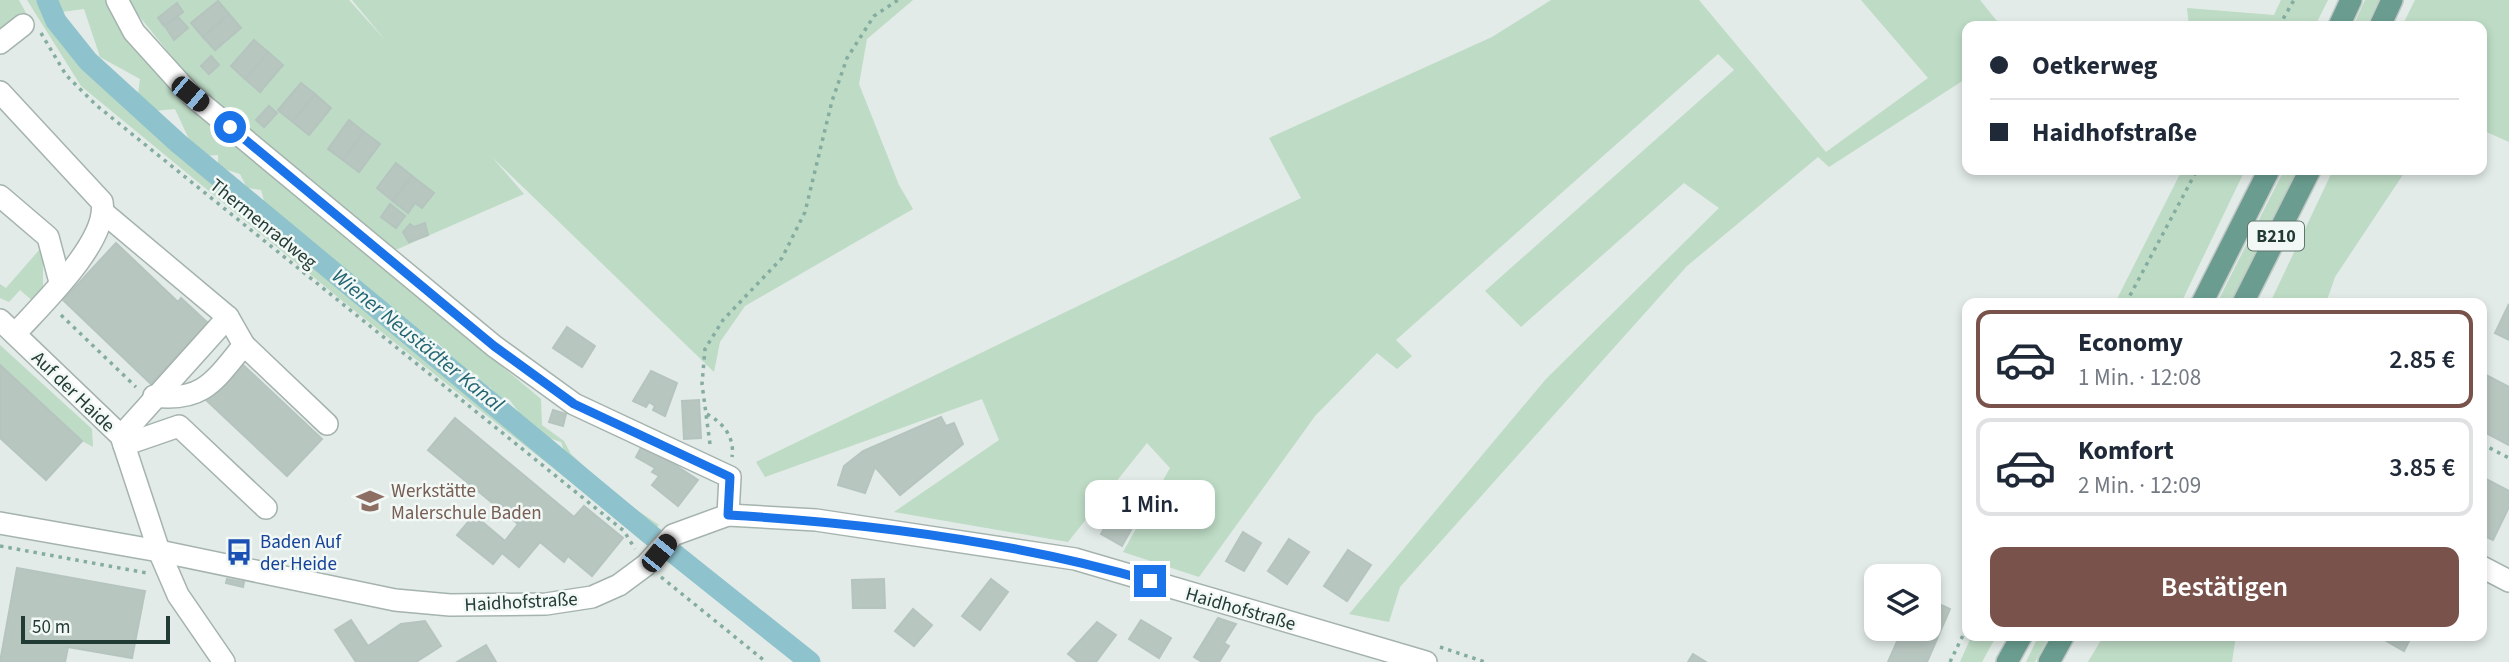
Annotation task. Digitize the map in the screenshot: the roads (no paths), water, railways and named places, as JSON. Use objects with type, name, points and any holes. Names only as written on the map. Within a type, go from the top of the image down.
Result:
[{"type":"main road","points":[[2341,21],[2351,0]]},
{"type":"main road","points":[[2382,21],[2392,0]]},
{"type":"main road","name":"B210","points":[[2205,298],[2266,175]]},
{"type":"main road","name":"B210","points":[[2246,298],[2307,175]]},
{"type":"main road","points":[[2007,662],[2019,641]]},
{"type":"main road","points":[[2049,662],[2061,641]]},
{"type":"street","points":[[117,0],[134,32],[190,94],[494,346],[574,404],[721,472],[728,515]]},
{"type":"street","points":[[0,43],[32,28]]},
{"type":"street","points":[[0,92],[102,202],[104,214],[91,245],[60,282],[37,309],[8,327]]},
{"type":"street","points":[[0,196],[48,237],[60,282]]},
{"type":"street","points":[[104,214],[228,317],[244,345],[327,424]]},
{"type":"street","points":[[123,440],[152,398],[228,317]]},
{"type":"street","name":"Auf der Haide","points":[[8,327],[123,440],[159,551],[178,595],[224,662]]},
{"type":"street","points":[[152,398],[185,398],[212,383],[244,345]]},
{"type":"street","points":[[123,440],[179,426],[266,508]]},
{"type":"street","name":"Haidhofstraße","points":[[0,523],[159,551],[395,600],[450,605],[546,604],[592,597],[619,585],[652,559],[673,535],[728,515],[816,520],[1074,559],[1426,662]]},
{"type":"street","points":[[2487,569],[2509,581]]},
{"type":"waterway","name":"Wiener Neustädter Kanal","points":[[47,0],[56,21],[88,61],[178,143],[652,536],[810,662]]},
{"type":"place","name":"Werkstätte Malerschule Baden","points":[[370,501]]},
{"type":"place","name":"Baden Auf der Heide","points":[[239,552]]}]
